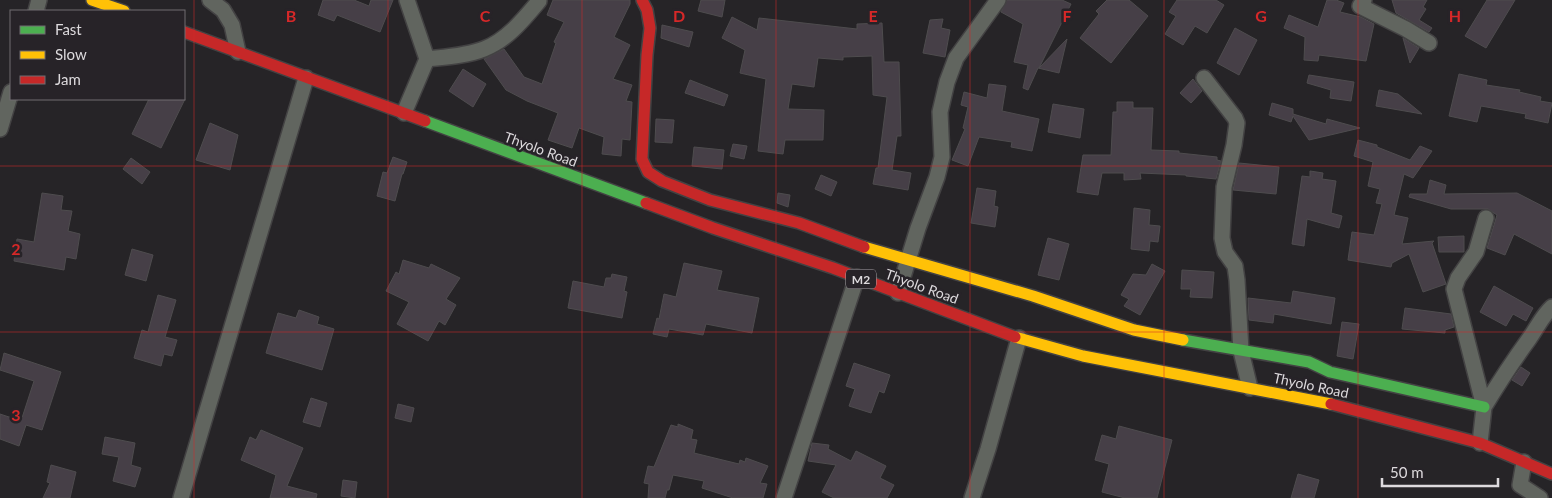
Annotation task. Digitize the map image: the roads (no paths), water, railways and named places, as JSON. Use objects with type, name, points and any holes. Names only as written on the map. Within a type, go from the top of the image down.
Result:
[{"type":"main road","points":[[92,0],[121,10]]},
{"type":"main road","points":[[642,0],[647,10],[650,28],[642,159],[648,172],[662,181],[710,200],[799,223],[836,253],[908,261],[1033,296],[1134,330],[1240,351],[1309,362],[1330,372],[1484,407]]},
{"type":"main road","name":"Thyolo Road","points":[[185,32],[713,228],[836,253],[857,277],[1020,338],[1083,356],[1344,407],[1480,443],[1552,474]]},
{"type":"street","points":[[210,0],[223,10],[232,25],[238,52]]},
{"type":"street","points":[[404,113],[426,59],[407,0]]},
{"type":"street","points":[[898,293],[942,157],[940,112],[947,82],[956,58],[998,0]]},
{"type":"street","points":[[426,59],[483,50],[501,41],[523,21],[539,1]]},
{"type":"street","points":[[1357,2],[1429,43]]},
{"type":"street","points":[[181,498],[306,78]]},
{"type":"street","points":[[1204,78],[1235,118],[1236,123],[1234,145],[1224,187],[1222,238],[1225,252],[1235,266],[1240,351],[1250,388]]},
{"type":"street","points":[[0,129],[10,95]]},
{"type":"street","points":[[710,200],[713,212],[713,228]]},
{"type":"street","points":[[1480,443],[1484,407],[1454,289],[1458,278],[1476,252],[1486,218]]},
{"type":"street","points":[[784,498],[857,277]]},
{"type":"street","points":[[1484,407],[1514,358],[1544,314],[1552,307]]},
{"type":"street","points":[[972,498],[1020,338]]},
{"type":"street","points":[[1524,462],[1520,485],[1540,498]]}]
